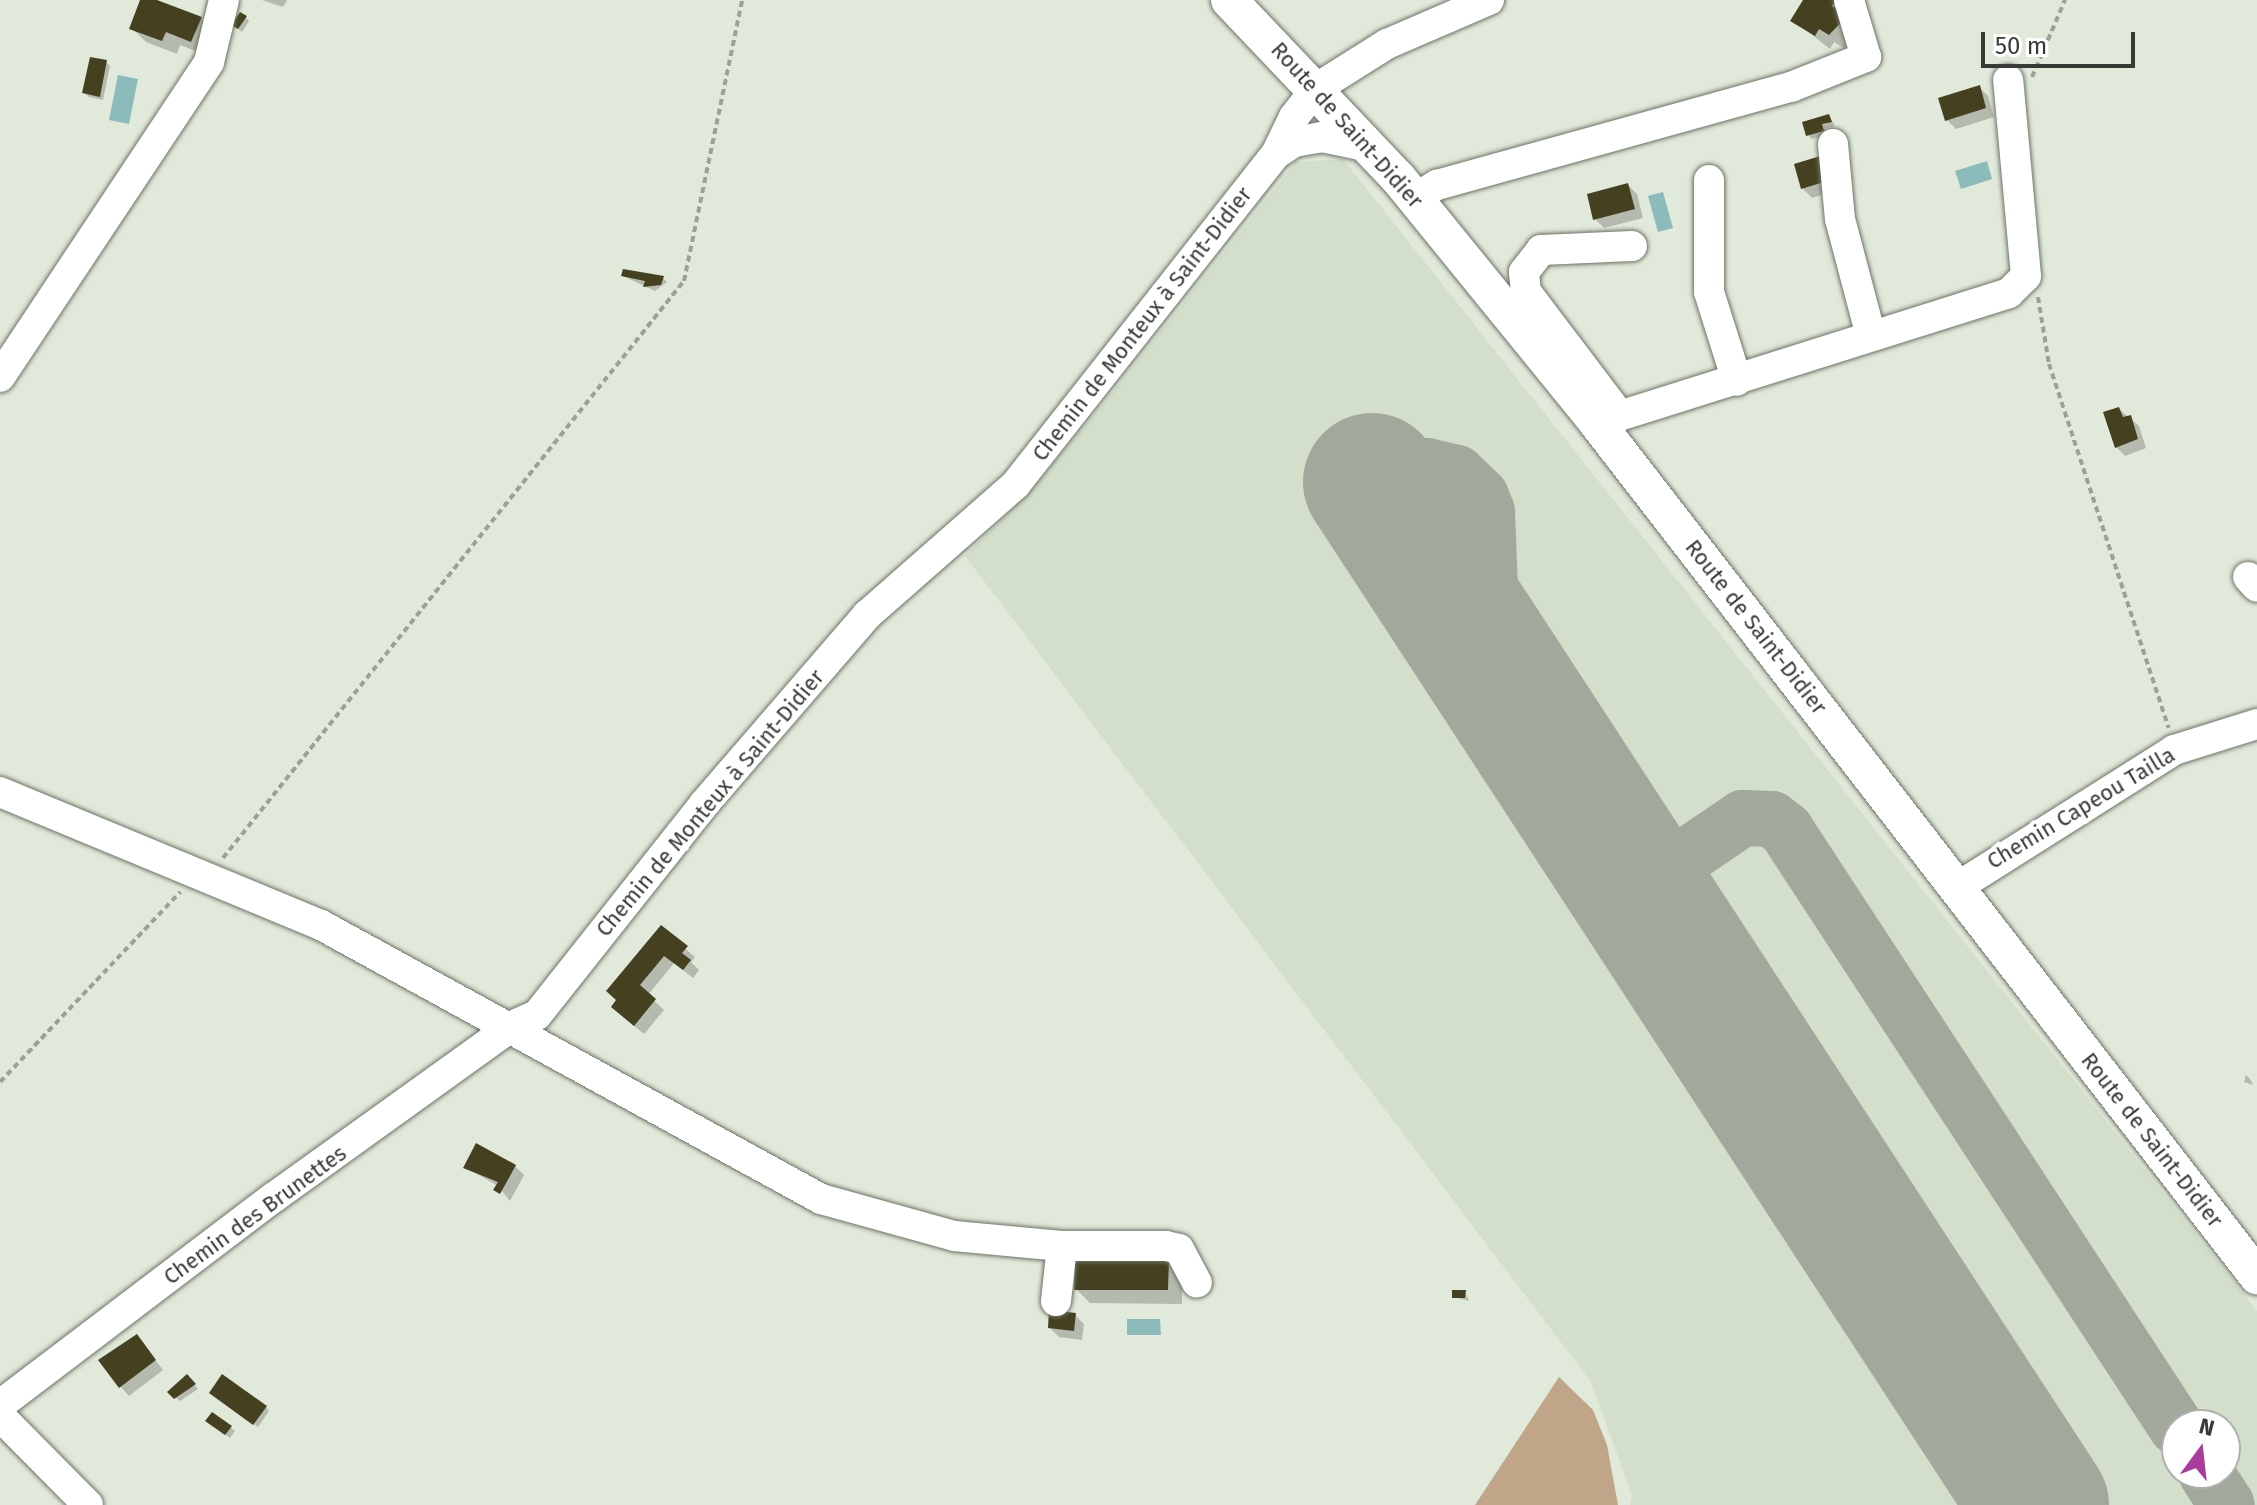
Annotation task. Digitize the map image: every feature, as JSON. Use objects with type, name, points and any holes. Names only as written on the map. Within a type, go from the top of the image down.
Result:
[{"type":"main road","name":"Route de Saint-Didier","points":[[1229,0],[1370,147],[1607,418],[1956,888],[2257,1276]]},
{"type":"street","points":[[0,377],[209,62],[224,0]]},
{"type":"street","points":[[1322,94],[1387,44],[1489,0]]},
{"type":"street","points":[[1415,198],[1437,185],[1791,87],[1866,57],[1849,0]]},
{"type":"street","points":[[1632,246],[1541,250],[1524,272],[1526,292],[1607,418],[1650,409],[2009,293],[2026,276],[2019,85]]},
{"type":"street","name":"Chemin de Monteux à Saint-Didier","points":[[512,1026],[537,1015],[704,804],[867,615],[1016,484],[1285,148],[1294,117],[1322,94]]},
{"type":"street","points":[[1285,148],[1322,137],[1370,147]]},
{"type":"street","points":[[1833,144],[1840,219],[1871,336]]},
{"type":"street","points":[[1709,180],[1709,292],[1737,381]]},
{"type":"street","name":"Chemin Capeou Tailla","points":[[1956,888],[2174,750],[2257,724]]},
{"type":"street","points":[[0,792],[210,875],[321,925],[512,1026],[695,1134],[821,1199],[954,1236],[1062,1246],[1179,1249],[1197,1283]]},
{"type":"street","name":"Chemin des Brunettes","points":[[0,1405],[512,1026]]},
{"type":"street","points":[[1056,1301],[1062,1246]]},
{"type":"street","points":[[0,1416],[88,1505]]},
{"type":"path","points":[[0,1082],[188,883],[210,875],[684,281],[742,0]]},
{"type":"path","points":[[2019,85],[2065,0]]},
{"type":"path","points":[[2037,295],[2049,364],[2165,705],[2174,750]]},
{"type":"shaded area","points":[[1343,159],[2257,1311],[2257,1505],[1630,1505],[1632,1496],[1591,1382],[965,556],[1032,488],[1104,403],[1296,162]]},
{"type":"shaded area","points":[[1559,1377],[1593,1410],[1607,1445],[1618,1505],[1475,1505]]},
{"type":"water","points":[[118,75],[138,79],[129,124],[109,120]]},
{"type":"water","points":[[1987,161],[1992,179],[1961,189],[1955,171]]},
{"type":"water","points":[[1663,192],[1673,228],[1658,232],[1648,196]]},
{"type":"water","points":[[1127,1319],[1160,1319],[1161,1335],[1127,1335]]},
{"type":"building","points":[[140,0],[157,0],[202,17],[191,42],[166,32],[162,41],[129,29]]},
{"type":"building","points":[[1803,0],[1836,0],[1832,6],[1848,15],[1829,35],[1819,29],[1815,36],[1790,21]]},
{"type":"building","points":[[240,12],[247,16],[238,29],[231,25]]},
{"type":"building","points":[[90,57],[107,60],[100,97],[82,93]]},
{"type":"building","points":[[1980,85],[1986,108],[1945,121],[1938,98]]},
{"type":"building","points":[[1829,114],[1832,122],[1822,124],[1824,131],[1806,136],[1802,122]]},
{"type":"building","points":[[1827,154],[1834,179],[1801,189],[1794,164]]},
{"type":"building","points":[[1628,183],[1635,209],[1593,220],[1587,194]]},
{"type":"building","points":[[623,269],[664,276],[661,285],[643,287],[645,281],[621,276]]},
{"type":"building","points":[[2119,407],[2123,417],[2131,415],[2138,439],[2115,448],[2103,412]]},
{"type":"building","points":[[661,925],[688,946],[682,953],[691,960],[683,970],[664,956],[640,985],[656,999],[634,1026],[611,1007],[616,1000],[606,991]]},
{"type":"building","points":[[476,1143],[516,1165],[500,1194],[493,1190],[498,1182],[463,1168]]},
{"type":"building","points":[[1169,1260],[1168,1290],[1074,1290],[1075,1261]]},
{"type":"building","points":[[1452,1290],[1466,1290],[1465,1298],[1452,1298]]},
{"type":"building","points":[[1049,1310],[1076,1313],[1074,1331],[1048,1328]]},
{"type":"building","points":[[137,1334],[156,1360],[119,1388],[98,1360]]},
{"type":"building","points":[[187,1374],[196,1384],[174,1399],[167,1392]]},
{"type":"building","points":[[222,1374],[267,1406],[253,1425],[209,1393]]},
{"type":"building","points":[[212,1412],[232,1426],[225,1435],[205,1421]]},
{"type":"taxiway","points":[[1384,499],[1403,472],[1427,466],[1457,473],[1481,496],[1487,512],[1493,670]]},
{"type":"taxiway","points":[[1638,889],[1743,818],[1772,819],[1786,830],[2165,1409]]},
{"type":"taxiway","points":[[2216,1489],[2227,1505]]},
{"type":"runway","points":[[1372,482],[2040,1505]]}]
